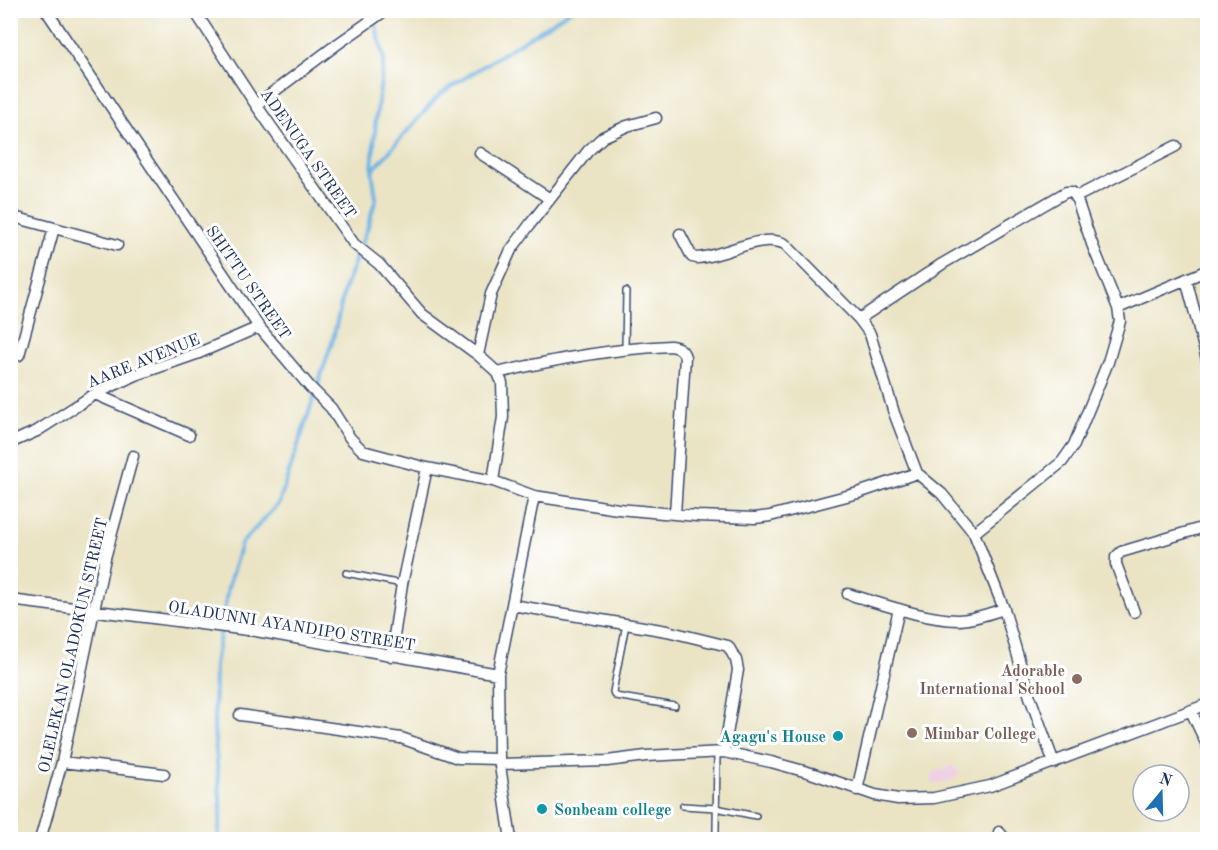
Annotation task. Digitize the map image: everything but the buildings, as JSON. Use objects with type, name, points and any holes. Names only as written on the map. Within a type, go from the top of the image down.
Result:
[{"type":"street","name":"SHITTU STREET","points":[[46,10],[259,327],[331,408],[350,438],[363,451],[493,482],[534,496],[618,509],[755,518],[858,493],[917,473]]},
{"type":"street","name":"ADENUGA STREET","points":[[195,10],[256,105],[354,244],[364,255],[379,264],[422,314],[478,355],[498,374]]},
{"type":"street","points":[[256,105],[384,12]]},
{"type":"street","points":[[478,355],[491,294],[511,250],[588,151],[603,137],[627,126],[656,118]]},
{"type":"street","points":[[1076,197],[1176,146]]},
{"type":"street","points":[[480,153],[550,199]]},
{"type":"street","points":[[859,319],[942,264],[1066,192],[1072,192],[1076,197],[1118,308],[1120,321],[1108,362],[1074,445],[1062,462],[974,533]]},
{"type":"street","points":[[10,216],[117,245]]},
{"type":"street","points":[[19,355],[54,228]]},
{"type":"street","points":[[680,234],[692,257],[697,258],[759,242],[780,241],[859,319],[870,334],[894,413],[917,473],[942,494],[974,533],[1004,609],[1030,697],[1054,763]]},
{"type":"street","points":[[1118,308],[1208,270]]},
{"type":"street","points":[[1186,279],[1208,363]]},
{"type":"street","name":"AARE AVENUE","points":[[10,443],[37,431],[95,394],[135,375],[199,353],[259,327]]},
{"type":"street","points":[[493,482],[503,417],[502,383],[498,374],[537,363],[591,353],[670,346],[680,348],[685,357],[675,514]]},
{"type":"street","points":[[95,394],[189,435]]},
{"type":"street","name":"OLELEKAN OLADOKUN STREET","points":[[40,840],[62,762],[105,558],[133,456]]},
{"type":"street","points":[[391,656],[402,584],[427,468]]},
{"type":"street","points":[[511,840],[499,761],[498,674],[534,496]]},
{"type":"street","points":[[1134,612],[1116,564],[1116,557],[1121,552],[1208,526]]},
{"type":"street","points":[[848,594],[898,609],[960,621],[1004,609]]},
{"type":"street","name":"OLADUNNI AYANDIPO STREET","points":[[10,600],[234,628],[498,674]]},
{"type":"street","points":[[512,605],[667,631],[728,646],[736,660],[738,670],[720,752]]},
{"type":"street","points":[[857,790],[898,609]]},
{"type":"street","points":[[240,715],[401,738],[458,758],[499,761],[607,761],[646,756],[720,752],[771,762],[811,773],[857,790],[898,799],[934,798],[990,786],[1208,704]]},
{"type":"street","points":[[1191,711],[1208,747]]},
{"type":"street","points":[[62,762],[164,774]]},
{"type":"lane","points":[[625,349],[626,291]]},
{"type":"lane","points":[[346,573],[402,584]]},
{"type":"lane","points":[[626,624],[613,692],[615,696],[675,706]]},
{"type":"lane","points":[[716,831],[720,752]]},
{"type":"lane","points":[[683,806],[716,808],[756,816]]},
{"type":"shaded area","points":[[951,764],[961,774],[951,780],[932,785],[932,773],[947,768]]},
{"type":"waterway","points":[[218,840],[221,810],[214,729],[215,665],[228,587],[241,544],[279,503],[333,339],[345,287],[376,198],[372,170],[384,59],[372,10]]},
{"type":"waterway","points":[[373,170],[440,94],[571,10]]},
{"type":"place","name":"Adorable International School","points":[[1077,679]]},
{"type":"place","name":"Mimbar College","points":[[912,733]]},
{"type":"place","name":"Agagu's House","points":[[838,736]]},
{"type":"place","name":"Sonbeam college","points":[[542,809]]}]
